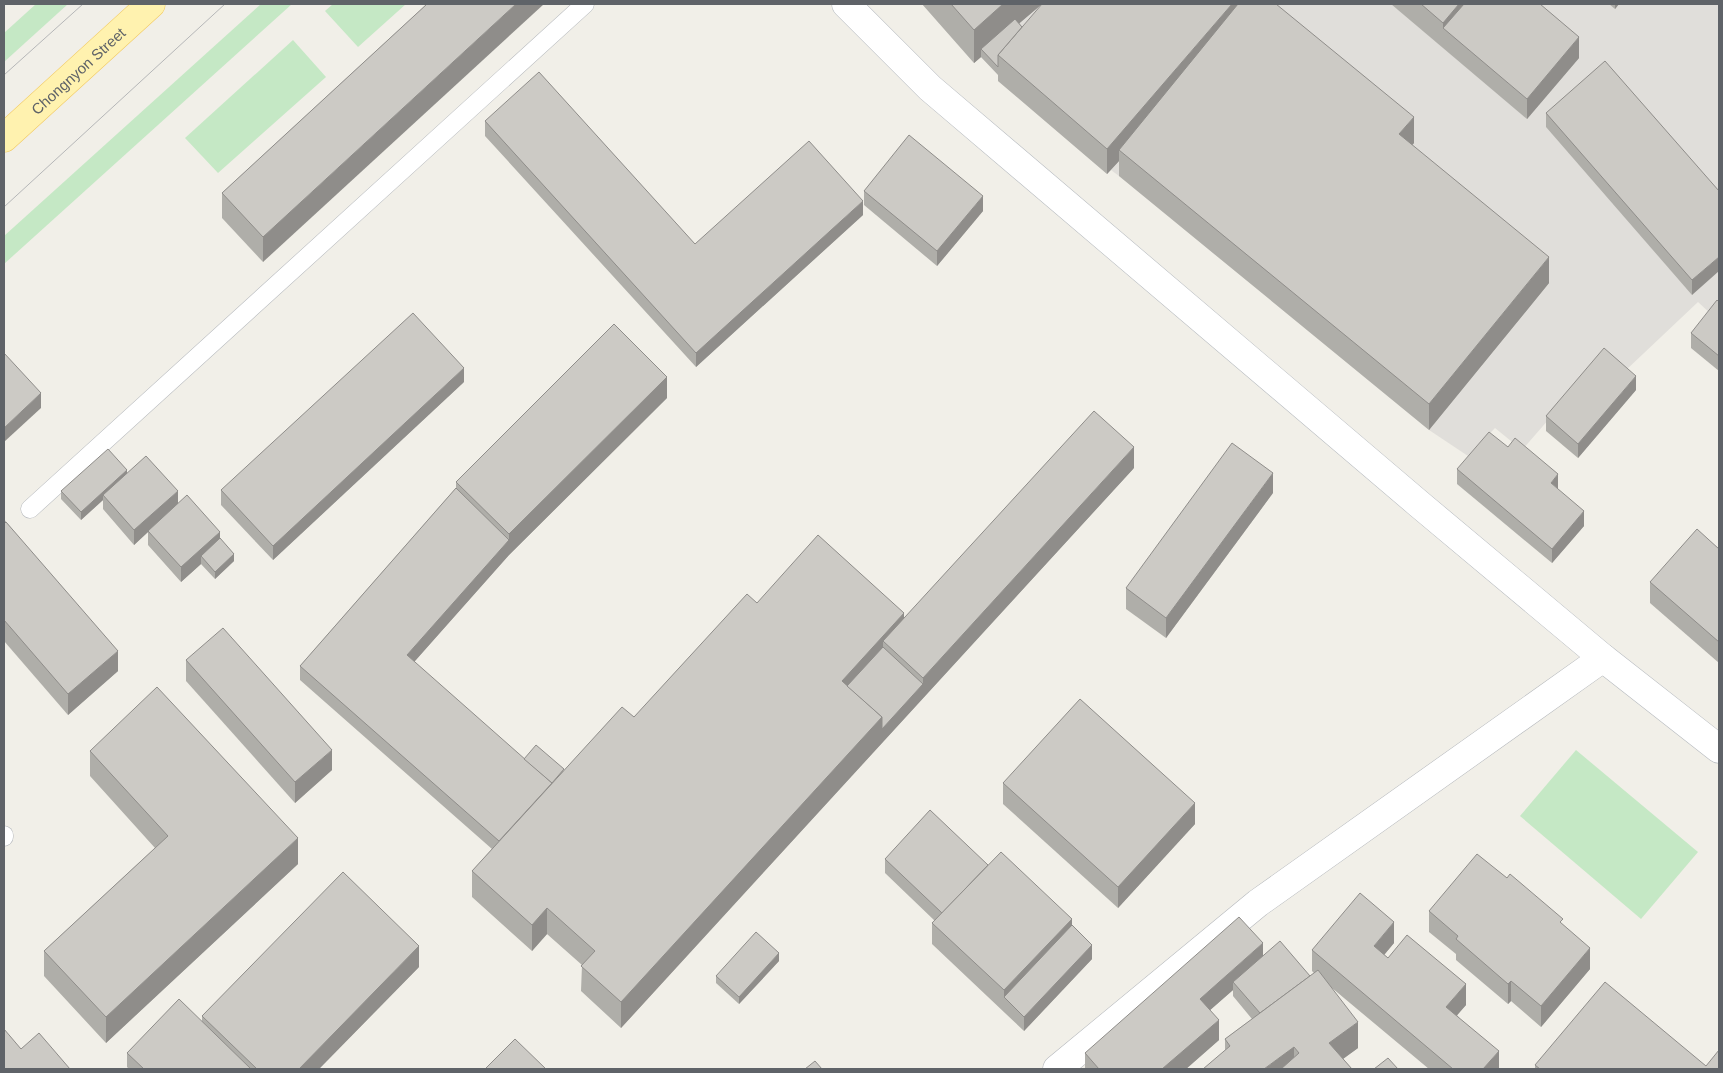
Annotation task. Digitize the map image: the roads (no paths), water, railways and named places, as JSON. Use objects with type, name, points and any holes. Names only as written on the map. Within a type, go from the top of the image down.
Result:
[{"type":"main road","name":"Chongnyon Street","points":[[4,138],[151,4]]},
{"type":"street","points":[[846,4],[938,94],[1426,510],[1603,658],[1719,749]]},
{"type":"street","points":[[1057,1069],[1258,903],[1603,658]]},
{"type":"lane","points":[[30,509],[585,4]]},
{"type":"tram line","points":[[4,75],[83,4]]},
{"type":"tram line","points":[[4,207],[225,4]]}]
